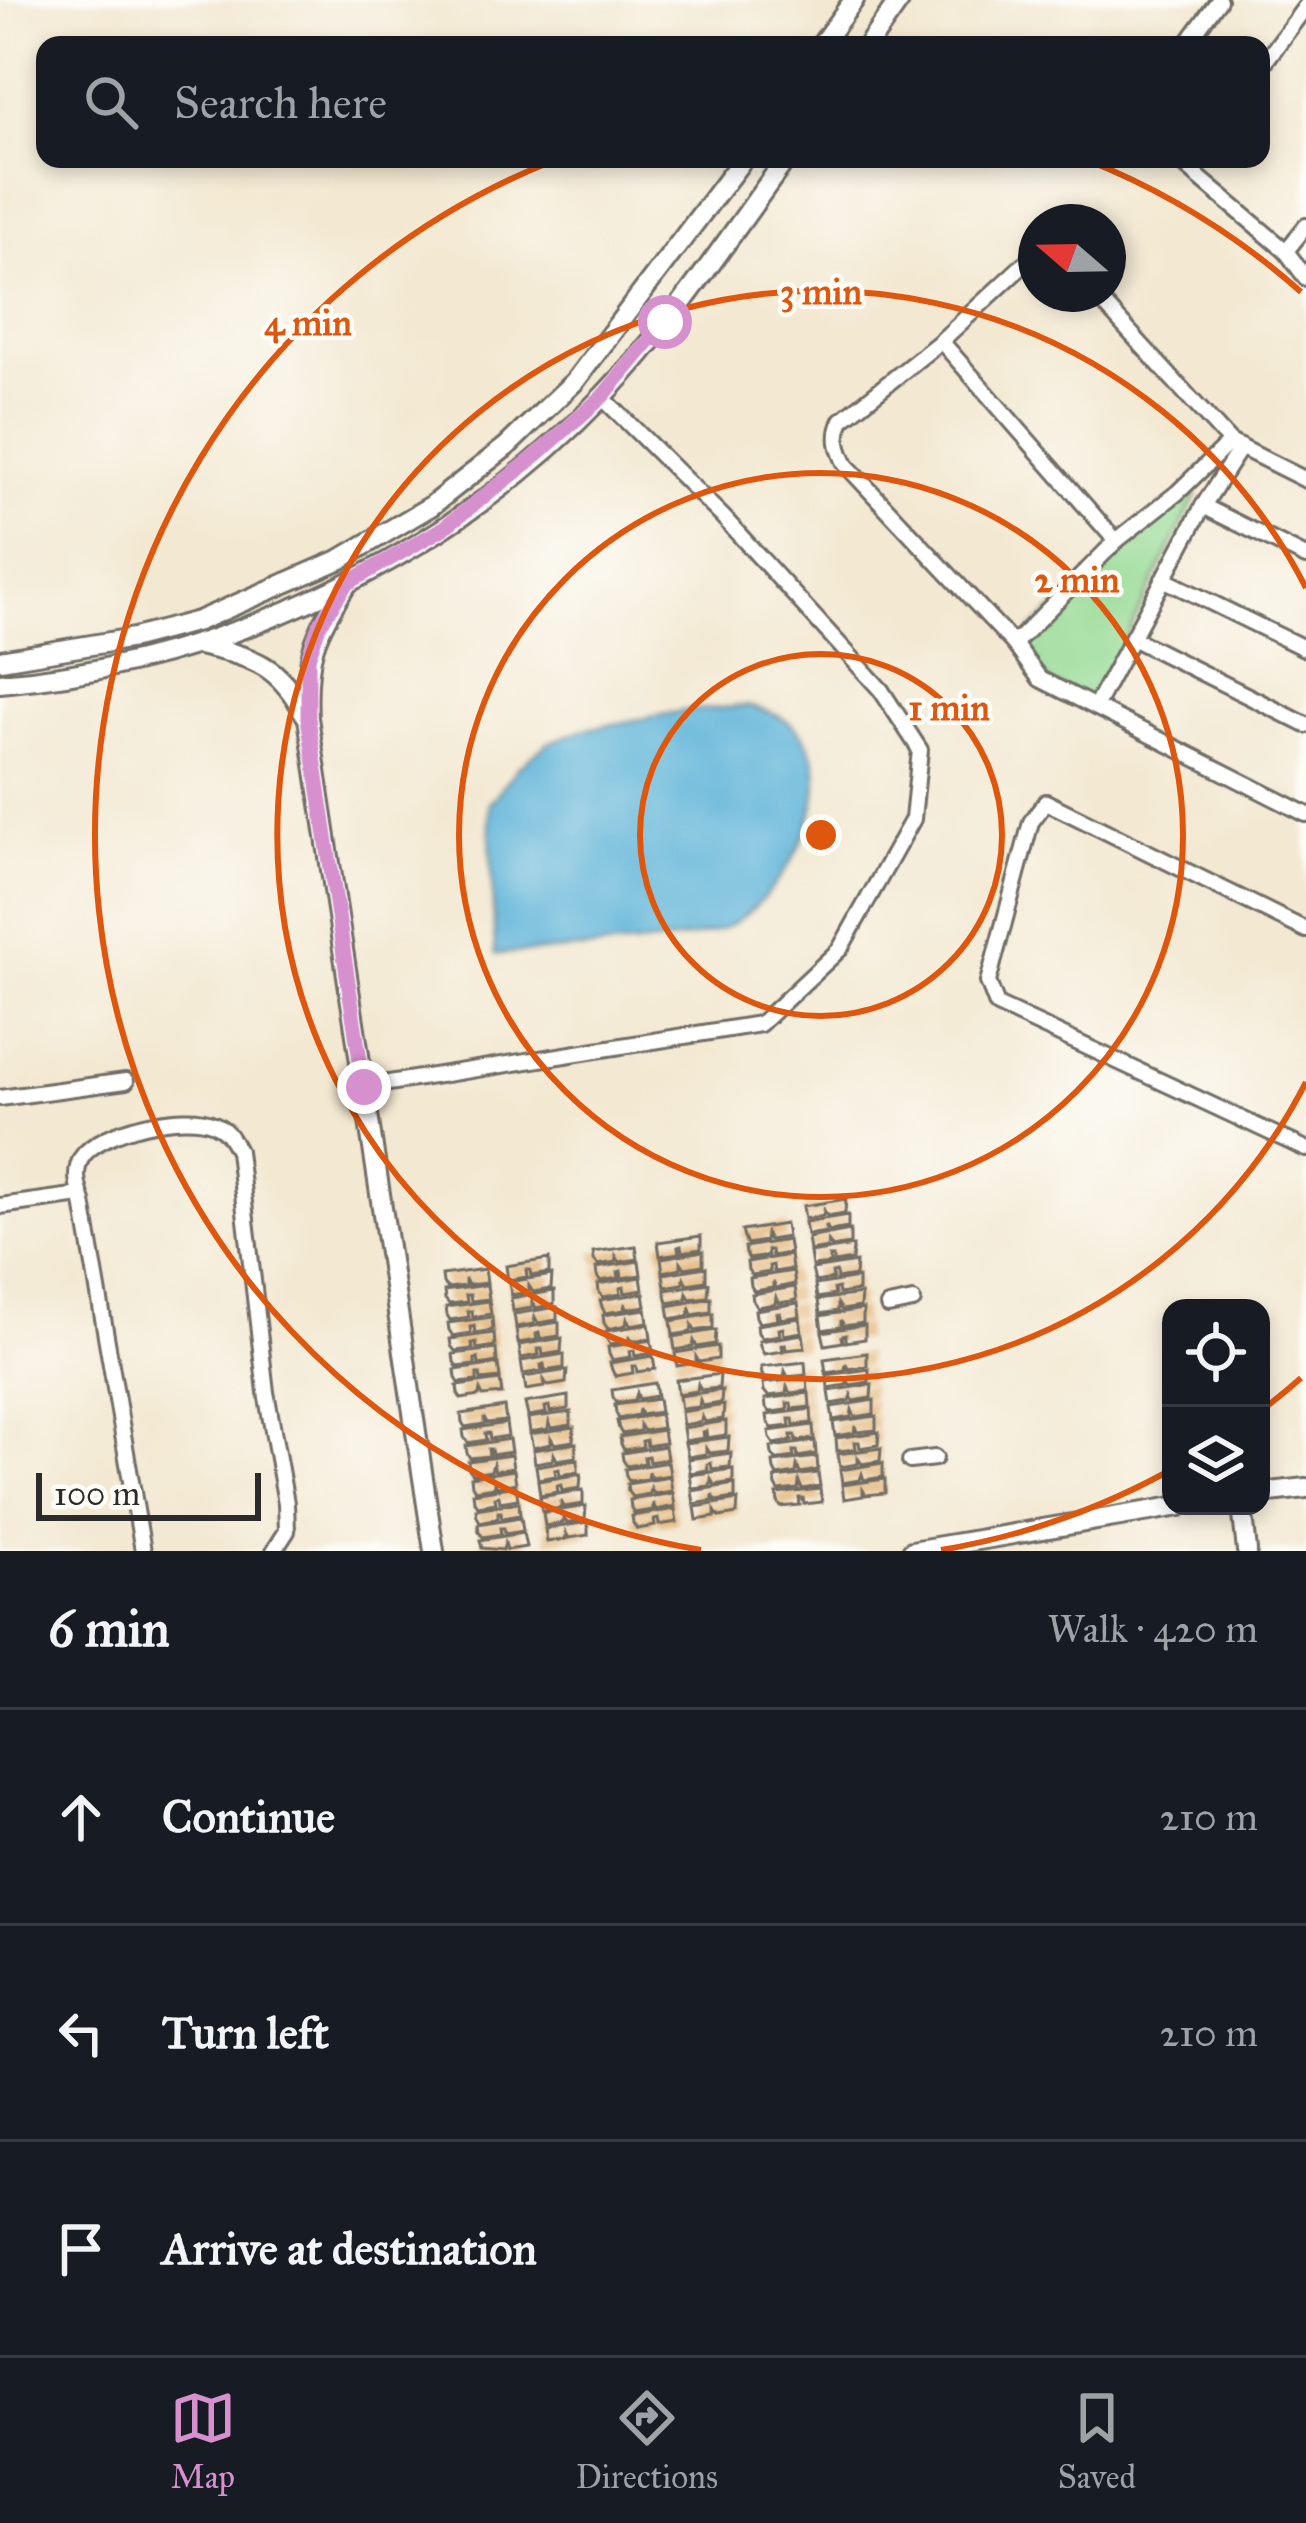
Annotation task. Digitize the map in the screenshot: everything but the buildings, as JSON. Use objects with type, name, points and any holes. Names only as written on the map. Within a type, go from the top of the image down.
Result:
[{"type":"main road","points":[[828,36],[854,0]]},
{"type":"main road","points":[[874,36],[900,0]]},
{"type":"main road","points":[[0,660],[134,638],[198,621],[340,559],[430,506],[507,446],[575,381],[736,168]]},
{"type":"main road","points":[[0,683],[114,666],[198,644],[346,584],[442,529],[602,397],[665,322],[779,168]]},
{"type":"main road","points":[[346,584],[319,626],[308,658],[308,718],[434,1551]]},
{"type":"main road","points":[[198,644],[271,668],[288,683],[308,718]]},
{"type":"main road","points":[[1270,1492],[1306,1488]]},
{"type":"main road","points":[[912,1551],[1162,1509]]},
{"type":"main road","points":[[1243,1515],[1247,1551]]},
{"type":"street","points":[[1193,36],[1219,0]]},
{"type":"street","points":[[1270,55],[1306,6]]},
{"type":"street","points":[[1193,168],[1286,251],[1306,278]]},
{"type":"street","points":[[1286,251],[1306,226]]},
{"type":"street","points":[[1018,270],[941,341],[842,420],[837,448],[846,465],[1014,644],[1040,679],[1306,814]]},
{"type":"street","points":[[1112,312],[1235,445],[1306,480]]},
{"type":"street","points":[[941,341],[1116,541]]},
{"type":"street","points":[[364,1087],[760,1024],[840,949],[913,819],[920,750],[881,690],[724,517],[602,397]]},
{"type":"street","points":[[1014,644],[1116,541],[1235,445]]},
{"type":"street","points":[[1095,707],[1235,445]]},
{"type":"street","points":[[1202,506],[1306,556]]},
{"type":"street","points":[[1163,579],[1306,649]]},
{"type":"street","points":[[1132,638],[1306,725]]},
{"type":"street","points":[[1306,930],[1046,802],[1031,822],[988,982],[997,1005],[1306,1149]]},
{"type":"street","points":[[0,1098],[126,1081]]},
{"type":"street","points":[[143,1551],[76,1183],[84,1154],[126,1131],[164,1120],[208,1121],[229,1133],[238,1151],[266,1392],[286,1503],[287,1531],[274,1551]]},
{"type":"street","points":[[0,1206],[80,1195]]},
{"type":"street","points":[[888,1306],[913,1301]]},
{"type":"street","points":[[910,1461],[934,1458]]},
{"type":"green space","points":[[1190,488],[1197,495],[1101,688],[1090,696],[1054,683],[1030,654],[1032,629]]},
{"type":"water","points":[[747,706],[785,720],[808,743],[816,773],[814,806],[802,841],[759,902],[732,924],[686,938],[495,954],[489,804],[517,768],[548,743],[582,730],[683,711]]},
{"type":"route","points":[[364,1087],[308,718],[308,658],[319,626],[346,584],[442,529],[531,460],[602,397],[665,322]]}]
